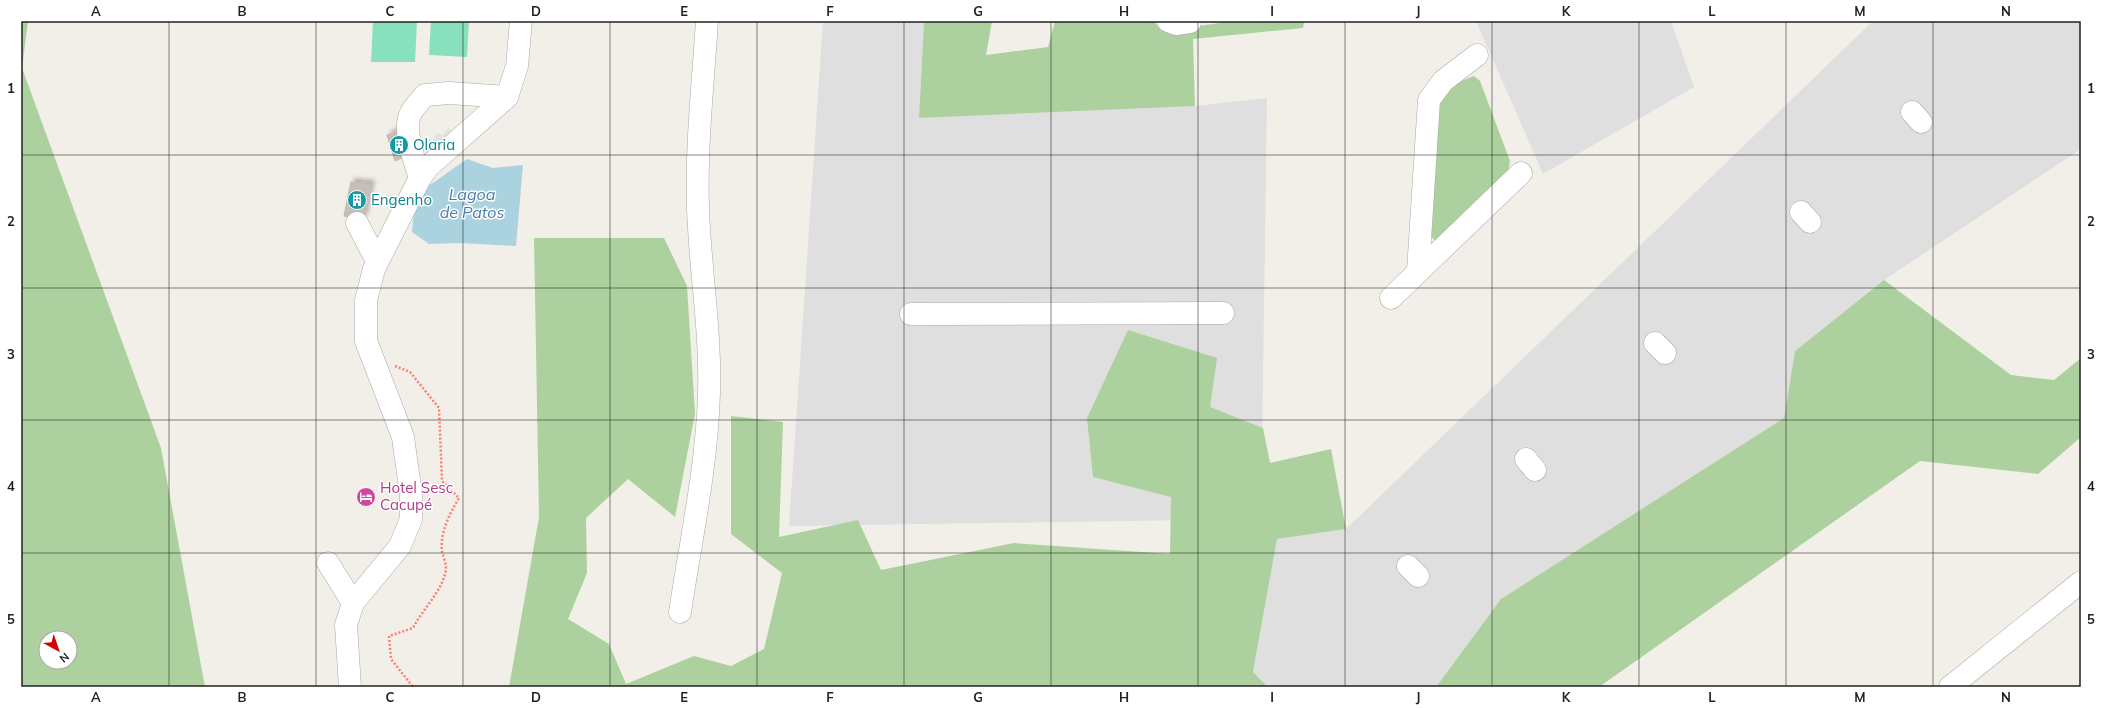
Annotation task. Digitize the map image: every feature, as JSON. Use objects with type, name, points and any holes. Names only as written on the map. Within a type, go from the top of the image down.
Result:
[{"type":"street","points":[[350,687],[346,626],[353,603],[400,546],[411,519],[412,495],[404,437],[366,341],[366,300],[377,261],[420,178],[428,168],[507,97],[517,66],[521,21]]},
{"type":"street","points":[[680,612],[701,479],[707,430],[709,393],[709,355],[698,207],[700,127],[707,21]]},
{"type":"street","points":[[1168,21],[1176,24],[1190,22]]},
{"type":"street","points":[[1418,271],[1429,100],[1443,80],[1477,55]]},
{"type":"street","points":[[420,178],[411,149],[408,129],[410,114],[425,95],[448,94],[507,97]]},
{"type":"street","points":[[1391,298],[1521,174]]},
{"type":"street","points":[[357,223],[377,261]]},
{"type":"street","points":[[911,314],[1223,313]]},
{"type":"street","points":[[328,563],[353,603]]},
{"type":"street","points":[[1950,687],[2081,582]]},
{"type":"shaded area","points":[[823,21],[924,21],[919,118],[1195,106],[1267,98],[1261,519],[789,526]]},
{"type":"shaded area","points":[[1476,21],[1671,21],[1694,87],[1543,174]]},
{"type":"shaded area","points":[[1873,21],[2081,21],[2081,149],[1884,280],[1795,351],[1784,418],[1501,599],[1436,687],[1268,687],[1253,672],[1277,539],[1346,529]]},
{"type":"shaded area","points":[[459,123],[462,126],[428,167],[425,151],[429,139],[433,140],[437,133],[443,135],[448,128],[453,131]]},
{"type":"green space","points":[[21,21],[28,21],[22,68],[161,448],[205,687],[21,687]]},
{"type":"green space","points":[[373,21],[417,21],[415,62],[371,62]]},
{"type":"green space","points":[[431,21],[469,21],[467,57],[429,55]]},
{"type":"green space","points":[[924,21],[992,21],[986,55],[1048,47],[1055,21],[1154,21],[1161,31],[1220,23],[1220,21],[1304,21],[1303,28],[1193,39],[1195,106],[919,118]]},
{"type":"green space","points":[[1474,76],[1480,81],[1510,161],[1507,180],[1436,241],[1430,236],[1439,102],[1451,85]]},
{"type":"green space","points":[[534,238],[664,238],[687,286],[695,414],[675,517],[628,479],[586,518],[587,573],[568,619],[609,644],[626,684],[694,656],[731,666],[764,649],[782,573],[731,534],[731,416],[783,422],[779,537],[858,520],[881,570],[1014,543],[1170,554],[1171,497],[1093,477],[1087,418],[1128,330],[1217,358],[1210,407],[1263,428],[1270,463],[1331,449],[1346,529],[1277,539],[1253,672],[1268,687],[509,687],[539,517]]},
{"type":"green space","points":[[1884,280],[2011,375],[2054,380],[2081,358],[2081,437],[2038,474],[1920,461],[1599,687],[1436,687],[1501,599],[1784,418],[1795,351]]},
{"type":"water","name":"Lagoa de Patos","points":[[467,159],[493,168],[523,165],[516,246],[461,243],[429,244],[412,232],[414,209],[427,187]]},
{"type":"building","name":"Olaria","points":[[405,129],[408,155],[395,161],[387,135]]},
{"type":"building","name":"Engenho","points":[[351,182],[371,184],[363,219],[344,216]]},
{"type":"place","name":"Olaria","points":[[399,145]]},
{"type":"place","name":"Engenho","points":[[357,200]]},
{"type":"place","name":"Hotel Sesc Cacupé","points":[[366,497]]}]
